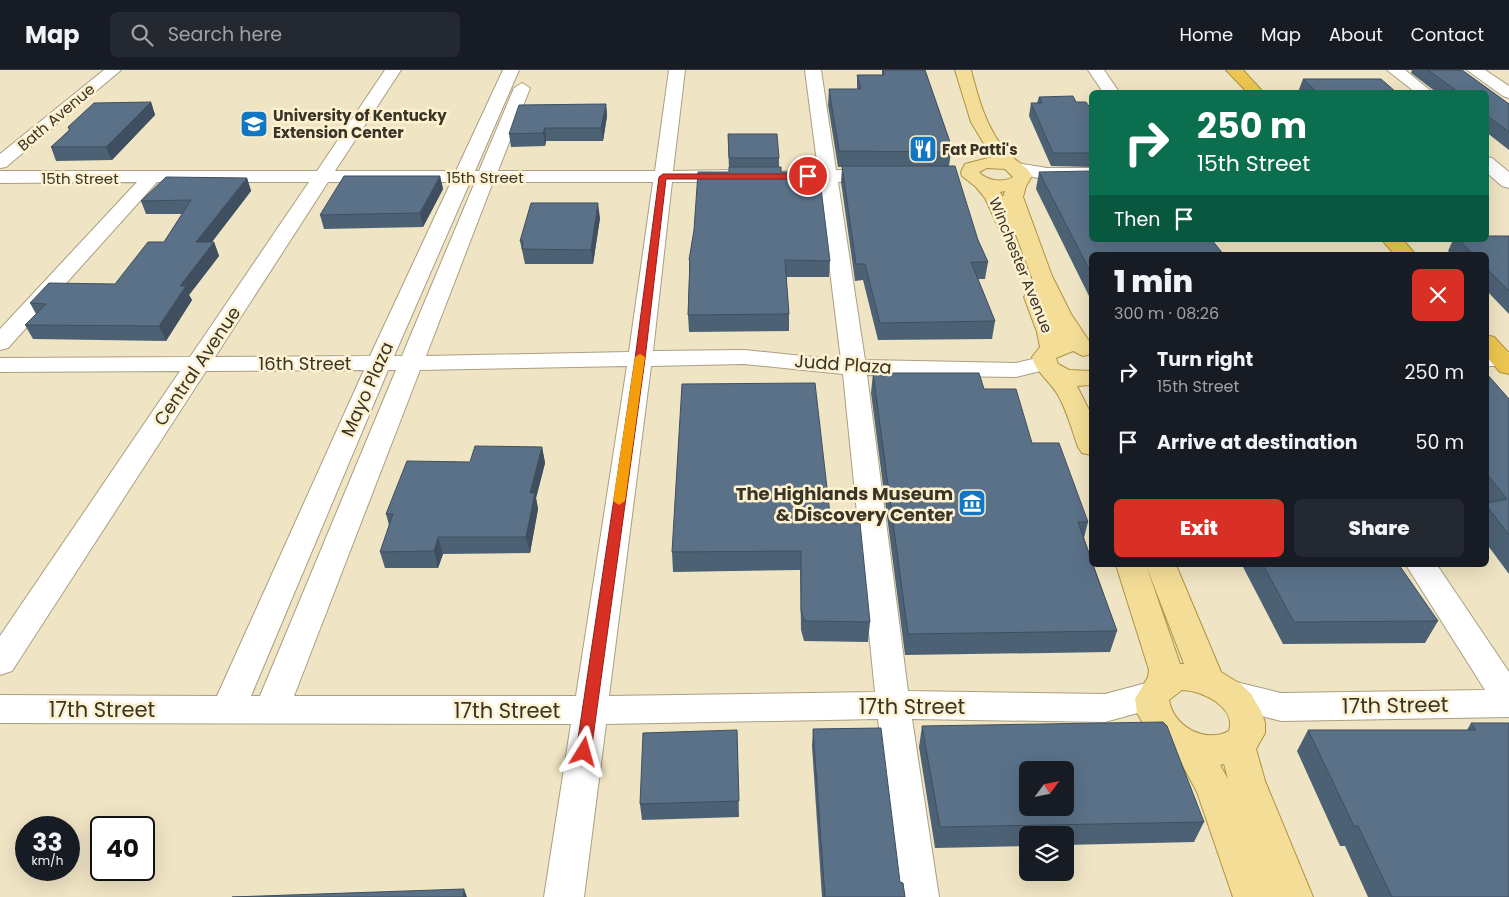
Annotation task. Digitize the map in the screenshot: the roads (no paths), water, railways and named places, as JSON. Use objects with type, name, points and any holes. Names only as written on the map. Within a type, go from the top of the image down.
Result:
[{"type":"highway","points":[[1234,70],[1254,90]]},
{"type":"highway","points":[[1394,242],[1403,252]]},
{"type":"main road","name":"Winchester Avenue","points":[[948,70],[980,155],[970,174],[994,197],[1005,221],[1049,332],[1051,362],[1075,401],[1089,441]]},
{"type":"main road","points":[[963,70],[978,116],[988,137],[995,150],[1017,174],[1001,186],[970,174]]},
{"type":"main road","name":"Winchester Avenue","points":[[1017,174],[1013,196],[1045,283],[1067,326],[1087,351]]},
{"type":"main road","points":[[1087,351],[1067,346],[1051,362],[1080,380],[1089,378]]},
{"type":"main road","points":[[1132,567],[1162,657],[1167,712],[1214,787],[1253,897]]},
{"type":"main road","points":[[1162,567],[1198,660],[1221,688],[1246,712],[1242,736],[1247,781],[1294,897]]},
{"type":"main road","points":[[1167,712],[1177,677],[1221,688]]},
{"type":"main road","points":[[1167,712],[1207,751],[1223,751],[1242,736]]},
{"type":"street","name":"Bath Avenue","points":[[0,164],[112,70]]},
{"type":"street","name":"Central Avenue","points":[[0,662],[394,70]]},
{"type":"street","name":"Mayo Plaza","points":[[228,710],[379,363],[511,70]]},
{"type":"street","name":"Mayo Plaza","points":[[271,710],[529,70]]},
{"type":"street","points":[[564,897],[640,359],[677,70]]},
{"type":"street","points":[[813,70],[854,367],[892,705],[919,897]]},
{"type":"street","points":[[1096,70],[1110,90]]},
{"type":"street","points":[[1377,70],[1401,90]]},
{"type":"street","points":[[1396,70],[1421,90]]},
{"type":"street","points":[[1475,70],[1509,93]]},
{"type":"street","points":[[1489,149],[1497,166],[1509,182]]},
{"type":"street","points":[[1017,174],[1089,174]]},
{"type":"street","name":"15th Street","points":[[0,178],[895,175]]},
{"type":"street","points":[[0,343],[152,178]]},
{"type":"street","name":"Judd Plaza","points":[[640,359],[744,357],[854,367],[1016,370],[1051,362]]},
{"type":"street","name":"16th Street","points":[[0,365],[412,363],[640,359]]},
{"type":"street","points":[[1422,567],[1509,699]]},
{"type":"street","name":"17th Street","points":[[1221,688],[1281,707],[1509,703]]},
{"type":"street","name":"17th Street","points":[[0,709],[590,710],[892,705],[1105,708],[1167,712]]},
{"type":"street","name":"17th Street","points":[[1242,736],[1281,707]]},
{"type":"place","name":"University of Kentucky Extension Center","points":[[254,124]]},
{"type":"place","name":"Fat Patti's","points":[[923,149]]},
{"type":"place","name":"The Highlands Museum & Discovery Center","points":[[972,503]]}]
